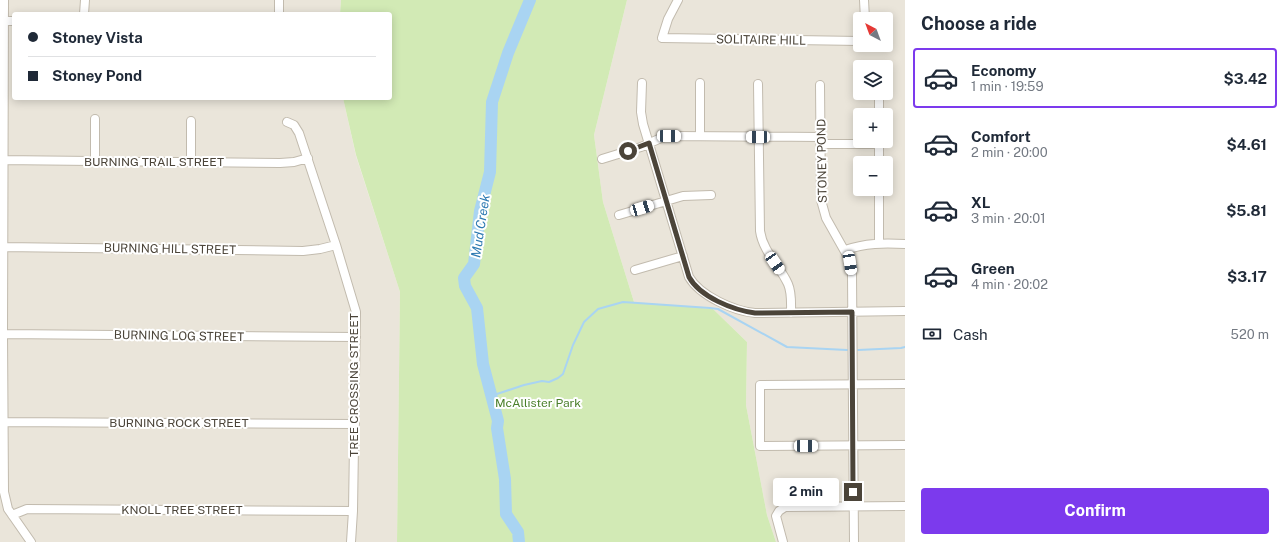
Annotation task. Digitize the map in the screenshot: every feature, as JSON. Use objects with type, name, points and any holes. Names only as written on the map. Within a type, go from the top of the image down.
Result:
[{"type":"street","points":[[4,0],[2,21],[4,492],[8,509],[31,542]]},
{"type":"street","points":[[84,12],[85,0]]},
{"type":"street","points":[[279,0],[279,12]]},
{"type":"street","name":"SOLITAIRE HILL","points":[[678,0],[668,19],[662,38],[853,41]]},
{"type":"street","points":[[864,0],[865,12]]},
{"type":"street","points":[[642,83],[643,124],[689,277],[699,290],[727,306],[744,312],[905,312]]},
{"type":"street","points":[[700,83],[700,136]]},
{"type":"street","points":[[758,84],[761,239],[766,250],[789,286],[791,313]]},
{"type":"street","name":"STONEY POND","points":[[820,85],[821,194],[824,212],[829,224],[845,250],[850,263],[852,276],[854,542]]},
{"type":"street","points":[[94,161],[95,119]]},
{"type":"street","points":[[191,121],[191,162]]},
{"type":"street","name":"TREE CROSSING STREET","points":[[287,122],[294,125],[296,128],[308,158],[354,303],[356,337],[353,511],[351,542]]},
{"type":"street","points":[[602,159],[669,136],[758,137],[853,142]]},
{"type":"street","name":"BURNING TRAIL STREET","points":[[2,160],[280,163],[294,162],[308,158]]},
{"type":"street","points":[[619,215],[665,200],[683,196],[710,195]]},
{"type":"street","points":[[879,196],[880,243]]},
{"type":"street","points":[[845,250],[864,244],[905,244]]},
{"type":"street","name":"BURNING HILL STREET","points":[[3,247],[303,251],[336,245]]},
{"type":"street","points":[[635,270],[683,256]]},
{"type":"street","name":"BURNING LOG STREET","points":[[3,334],[356,337]]},
{"type":"street","points":[[905,384],[760,385],[760,446],[905,445]]},
{"type":"street","name":"BURNING ROCK STREET","points":[[3,422],[354,424]]},
{"type":"street","points":[[783,542],[776,519],[777,513],[785,507],[905,506]]},
{"type":"street","name":"KNOLL TREE STREET","points":[[12,515],[27,508],[353,511]]},
{"type":"shaded area","points":[[0,0],[341,0],[340,12],[12,12],[12,100],[343,100],[356,156],[400,292],[397,542],[0,542]]},
{"type":"shaded area","points":[[627,0],[905,0],[905,542],[776,542],[767,515],[746,405],[747,342],[713,309],[634,302],[603,202],[594,135]]},
{"type":"green space","name":"McAllister Park","points":[[341,0],[627,0],[594,135],[603,202],[634,302],[713,309],[747,342],[746,405],[767,515],[776,542],[397,542],[400,292],[356,155],[343,100],[392,100],[392,12],[340,12]]},
{"type":"waterway","name":"Mud Creek","points":[[519,542],[518,532],[506,514],[505,479],[497,428],[498,421],[483,364],[477,308],[465,286],[464,278],[474,264],[480,211],[490,172],[492,102],[508,53],[530,0]]},
{"type":"waterway","points":[[491,396],[524,385],[542,381],[549,382],[558,378],[563,374],[573,345],[584,322],[598,309],[623,302],[718,309],[787,347],[847,350]]},
{"type":"waterway","points":[[858,350],[905,347]]},
{"type":"route","points":[[628,151],[649,143],[689,277],[699,290],[727,306],[744,312],[852,312],[853,492]]}]
